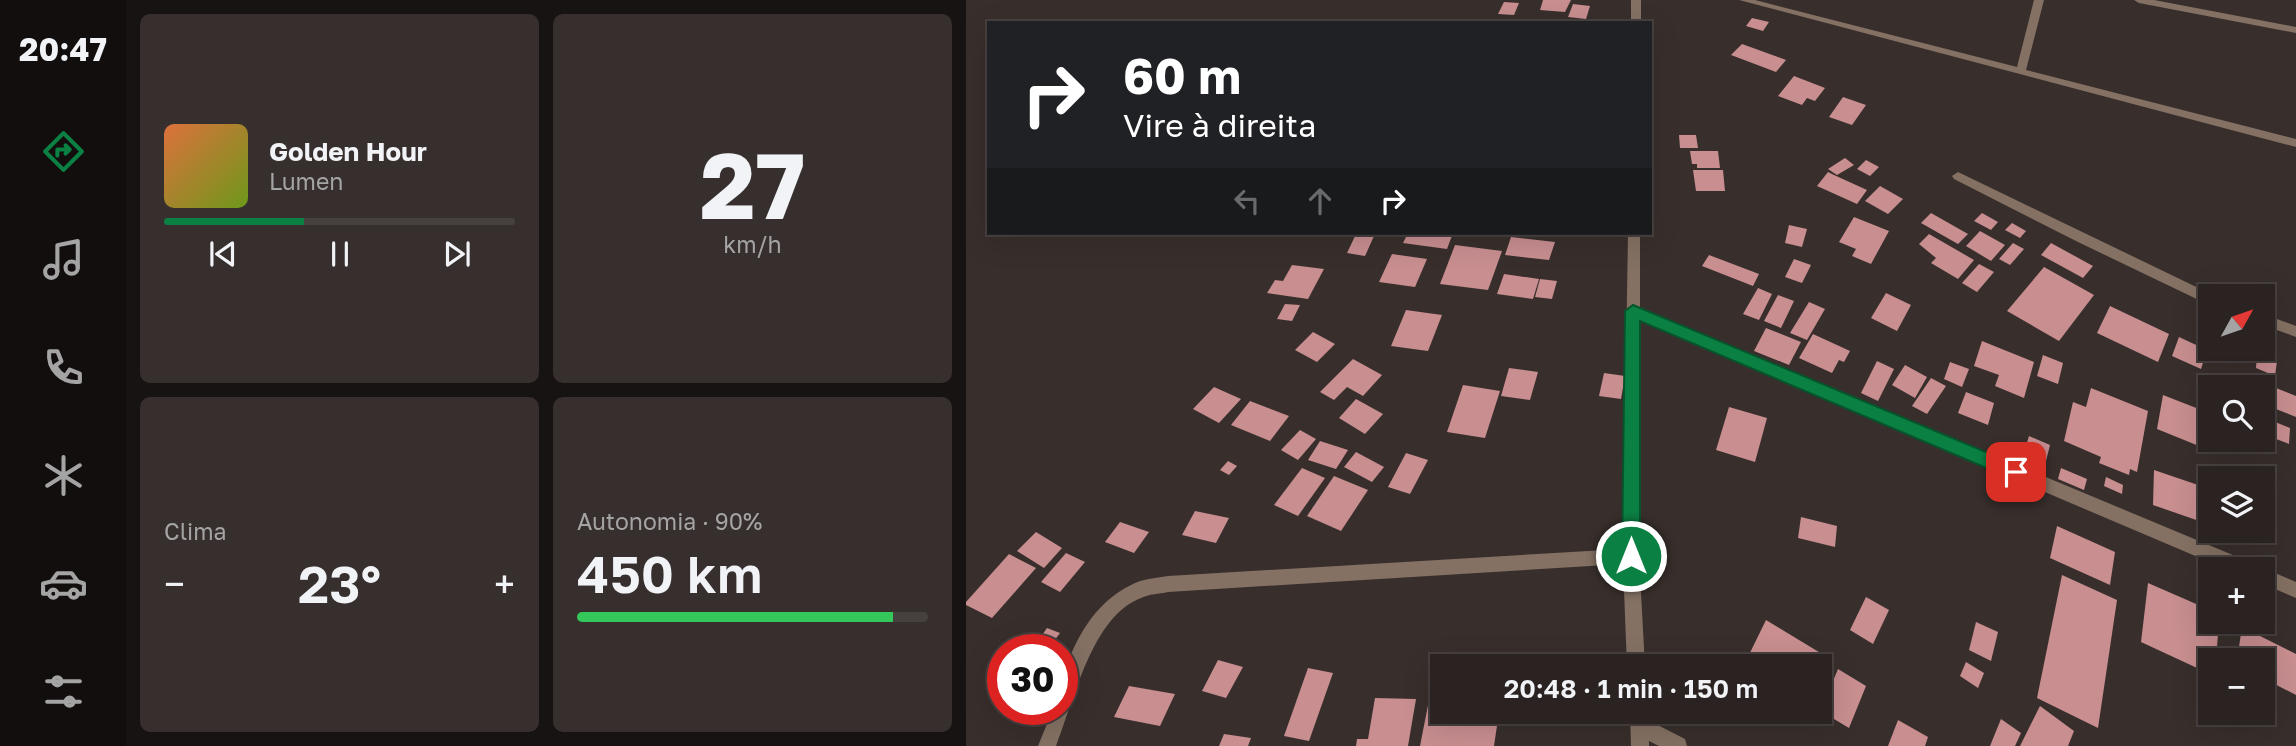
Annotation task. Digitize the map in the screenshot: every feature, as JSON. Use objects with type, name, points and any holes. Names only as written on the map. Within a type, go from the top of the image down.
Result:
[{"type":"street","points":[[1636,0],[1636,21]]},
{"type":"street","points":[[1744,0],[2296,143]]},
{"type":"street","points":[[2021,70],[2039,0]]},
{"type":"street","points":[[2139,0],[2296,30]]},
{"type":"street","points":[[1958,176],[2082,239],[2198,293]]},
{"type":"street","points":[[1634,235],[1631,556],[1635,654]]},
{"type":"street","points":[[1633,311],[2217,557]]},
{"type":"street","points":[[2275,324],[2296,332]]},
{"type":"street","points":[[1078,668],[1096,622],[1115,603],[1138,590],[1168,584],[1631,556]]},
{"type":"street","points":[[2275,581],[2296,590]]},
{"type":"street","points":[[1639,724],[1640,746]]},
{"type":"street","points":[[1647,724],[1678,746]]},
{"type":"street","points":[[1047,746],[1055,725]]},
{"type":"building","points":[[1543,0],[1571,0],[1565,12],[1540,10]]},
{"type":"building","points":[[1504,2],[1519,3],[1514,15],[1498,14]]},
{"type":"building","points":[[1573,4],[1590,6],[1586,19],[1568,17]]},
{"type":"building","points":[[1752,18],[1769,22],[1763,31],[1746,26]]},
{"type":"building","points":[[1742,44],[1786,60],[1776,72],[1731,55]]},
{"type":"building","points":[[1794,76],[1825,88],[1815,101],[1807,98],[1802,105],[1778,96]]},
{"type":"building","points":[[1843,97],[1866,105],[1852,125],[1829,117]]},
{"type":"building","points":[[1679,135],[1696,135],[1698,148],[1680,148]]},
{"type":"building","points":[[1690,151],[1718,151],[1720,168],[1697,168],[1697,164],[1692,164]]},
{"type":"building","points":[[1845,158],[1854,165],[1837,175],[1828,169]]},
{"type":"building","points":[[1866,160],[1879,167],[1870,176],[1857,169]]},
{"type":"building","points":[[1693,170],[1723,170],[1725,191],[1696,191]]},
{"type":"building","points":[[1828,172],[1867,190],[1857,204],[1817,186]]},
{"type":"building","points":[[1880,186],[1903,199],[1888,214],[1865,201]]},
{"type":"building","points":[[1931,213],[1968,234],[1958,244],[1921,223]]},
{"type":"building","points":[[1982,213],[1998,222],[1991,230],[1974,221]]},
{"type":"building","points":[[1854,217],[1889,231],[1871,264],[1852,256],[1856,249],[1839,242]]},
{"type":"building","points":[[2012,223],[2026,231],[2020,238],[2005,230]]},
{"type":"building","points":[[1789,225],[1807,229],[1802,247],[1785,243]]},
{"type":"building","points":[[1980,231],[2005,245],[1991,261],[1966,246]]},
{"type":"building","points":[[1929,234],[1974,260],[1958,279],[1931,263],[1936,258],[1919,244]]},
{"type":"building","points":[[1356,235],[1374,236],[1365,256],[1347,253]]},
{"type":"building","points":[[1407,235],[1452,235],[1447,249],[1403,243]]},
{"type":"building","points":[[1511,237],[1555,242],[1549,260],[1505,255]]},
{"type":"building","points":[[2013,243],[2024,249],[2010,265],[1999,259]]},
{"type":"building","points":[[2051,243],[2093,266],[2083,278],[2041,255]]},
{"type":"building","points":[[1455,245],[1502,251],[1488,290],[1440,284]]},
{"type":"building","points":[[1392,254],[1427,259],[1415,287],[1379,282]]},
{"type":"building","points":[[1709,255],[1759,274],[1753,286],[1702,266]]},
{"type":"building","points":[[1794,259],[1811,265],[1802,283],[1785,277]]},
{"type":"building","points":[[1979,264],[1994,272],[1977,292],[1962,283]]},
{"type":"building","points":[[1292,265],[1324,269],[1308,299],[1267,293],[1275,280],[1283,281]]},
{"type":"building","points":[[2044,267],[2094,295],[2059,341],[2007,311]]},
{"type":"building","points":[[1504,274],[1539,279],[1533,299],[1497,294]]},
{"type":"building","points":[[1540,279],[1557,281],[1552,299],[1535,297]]},
{"type":"building","points":[[1758,288],[1772,294],[1759,320],[1743,314]]},
{"type":"building","points":[[1886,293],[1911,305],[1897,331],[1871,318]]},
{"type":"building","points":[[1778,295],[1794,301],[1781,328],[1764,321]]},
{"type":"building","points":[[1809,302],[1825,309],[1807,340],[1790,333]]},
{"type":"building","points":[[1285,304],[1300,305],[1292,321],[1277,319]]},
{"type":"building","points":[[2110,306],[2169,334],[2158,362],[2097,333]]},
{"type":"building","points":[[1406,310],[1442,315],[1428,351],[1391,346]]},
{"type":"building","points":[[1766,328],[1801,342],[1789,365],[1754,351]]},
{"type":"building","points":[[1313,332],[1335,344],[1317,362],[1295,350]]},
{"type":"building","points":[[1813,334],[1850,351],[1844,362],[1839,360],[1832,373],[1799,358]]},
{"type":"building","points":[[2179,337],[2198,346],[2198,361],[2204,361],[2201,369],[2172,356]]},
{"type":"building","points":[[1982,341],[2034,362],[2024,398],[1995,386],[1999,375],[1974,366]]},
{"type":"building","points":[[2043,355],[2063,363],[2058,384],[2037,376]]},
{"type":"building","points":[[1353,359],[1382,375],[1363,396],[1347,387],[1334,400],[1320,392]]},
{"type":"building","points":[[1877,361],[1894,369],[1878,401],[1861,393]]},
{"type":"building","points":[[2256,361],[2277,361],[2275,376],[2256,368]]},
{"type":"building","points":[[1950,362],[1969,369],[1962,387],[1944,379]]},
{"type":"building","points":[[1905,365],[1927,377],[1915,398],[1892,385]]},
{"type":"building","points":[[1509,368],[1538,372],[1530,400],[1501,396]]},
{"type":"building","points":[[1604,373],[1625,376],[1621,399],[1599,396]]},
{"type":"building","points":[[1931,378],[1946,386],[1927,414],[1912,406]]},
{"type":"building","points":[[1463,385],[1500,391],[1485,438],[1447,432]]},
{"type":"building","points":[[1214,387],[1241,399],[1219,423],[1193,409]]},
{"type":"building","points":[[2091,388],[2148,411],[2137,472],[2130,469],[2129,475],[2099,463],[2101,457],[2064,441],[2073,402],[2086,407]]},
{"type":"building","points":[[2275,388],[2296,396],[2296,417],[2275,409]]},
{"type":"building","points":[[1966,392],[1994,403],[1988,425],[1958,413]]},
{"type":"building","points":[[2163,395],[2198,409],[2198,446],[2157,429]]},
{"type":"building","points":[[1356,399],[1383,414],[1365,434],[1339,418]]},
{"type":"building","points":[[1250,401],[1289,416],[1270,441],[1231,425]]},
{"type":"building","points":[[1729,407],[1767,418],[1755,462],[1716,450]]},
{"type":"building","points":[[2275,422],[2290,428],[2289,444],[2275,439]]},
{"type":"building","points":[[1300,430],[1316,439],[1298,460],[1281,450]]},
{"type":"building","points":[[2029,436],[2050,445],[2043,473],[2021,463]]},
{"type":"building","points":[[1320,441],[1348,450],[1336,469],[1308,460]]},
{"type":"building","points":[[1356,452],[1384,467],[1372,482],[1344,467]]},
{"type":"building","points":[[1406,453],[1428,460],[1410,494],[1388,487]]},
{"type":"building","points":[[1228,461],[1237,466],[1229,475],[1220,470]]},
{"type":"building","points":[[1302,468],[1325,478],[1298,516],[1274,505]]},
{"type":"building","points":[[2061,468],[2087,479],[2084,490],[2058,479]]},
{"type":"building","points":[[2154,470],[2198,485],[2198,521],[2153,505]]},
{"type":"building","points":[[1334,476],[1368,490],[1341,531],[1307,516]]},
{"type":"building","points":[[2106,477],[2123,485],[2122,494],[2104,486]]},
{"type":"building","points":[[1195,511],[1229,518],[1216,543],[1182,535]]},
{"type":"building","points":[[1801,517],[1837,526],[1835,547],[1798,538]]},
{"type":"building","points":[[1120,522],[1149,532],[1134,553],[1105,542]]},
{"type":"building","points":[[2057,526],[2115,552],[2110,585],[2050,558]]},
{"type":"building","points":[[1036,532],[1062,548],[1044,568],[1017,551]]},
{"type":"building","points":[[1066,553],[1085,562],[1060,592],[1041,582]]},
{"type":"building","points":[[1009,554],[1036,568],[992,618],[966,605],[966,602]]},
{"type":"building","points":[[2062,575],[2117,600],[2098,728],[2037,698]]},
{"type":"building","points":[[2148,583],[2198,605],[2198,634],[2218,634],[2217,648],[2198,648],[2198,668],[2141,642]]},
{"type":"building","points":[[1866,597],[1889,610],[1873,644],[1850,630]]},
{"type":"building","points":[[1766,620],[1822,654],[1749,654]]},
{"type":"building","points":[[1976,622],[1998,632],[1991,661],[1969,650]]},
{"type":"building","points":[[1047,628],[1060,633],[1059,634],[1043,634]]},
{"type":"building","points":[[2241,634],[2256,634],[2296,654],[2296,695],[2275,684],[2275,648],[2239,648]]},
{"type":"building","points":[[1218,660],[1243,667],[1226,698],[1202,691]]},
{"type":"building","points":[[1966,662],[1984,673],[1978,688],[1960,676]]},
{"type":"building","points":[[1308,668],[1333,673],[1309,741],[1284,736]]},
{"type":"building","points":[[1838,669],[1866,686],[1849,728],[1832,718],[1832,683]]},
{"type":"building","points":[[1129,686],[1175,694],[1160,726],[1114,717]]},
{"type":"building","points":[[1430,695],[1430,724],[1497,724],[1494,746],[1420,746]]},
{"type":"building","points":[[1375,698],[1416,699],[1408,746],[1356,746],[1357,739],[1368,739]]},
{"type":"building","points":[[2040,706],[2074,731],[2068,746],[2020,746]]},
{"type":"building","points":[[2001,719],[2021,733],[2015,746],[1990,746]]},
{"type":"building","points":[[1898,720],[1928,737],[1925,746],[1888,746]]},
{"type":"building","points":[[1224,734],[1251,738],[1248,746],[1219,746]]},
{"type":"route","points":[[1631,556],[1633,311],[2016,472]]}]
